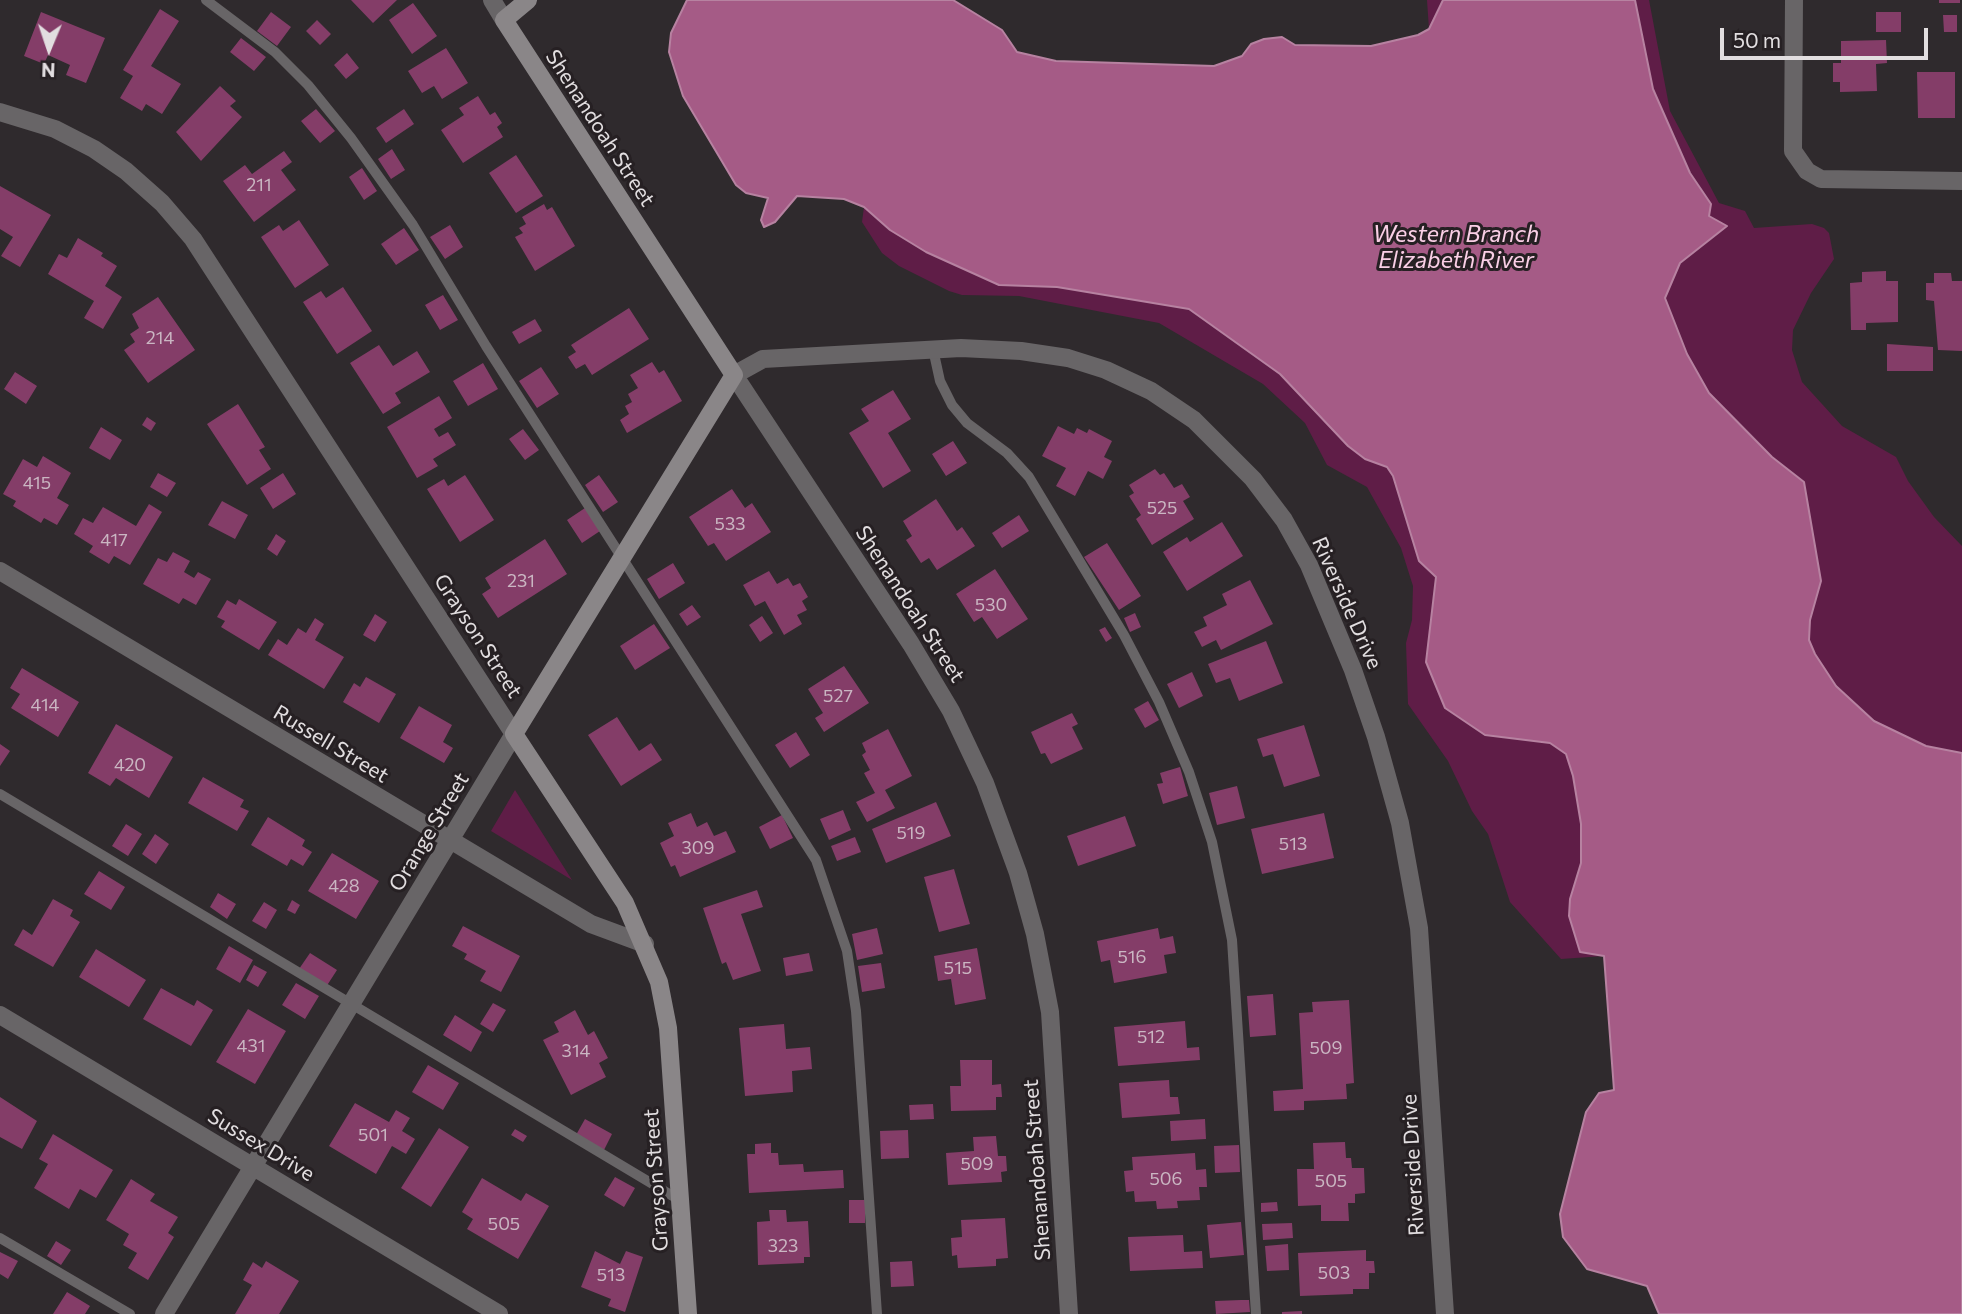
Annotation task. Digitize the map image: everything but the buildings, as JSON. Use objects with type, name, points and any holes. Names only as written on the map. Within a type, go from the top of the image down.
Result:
[{"type":"street","name":"Shenandoah Street","points":[[492,0],[911,644],[951,711],[985,783],[1018,873],[1035,934],[1050,1012],[1069,1314]]},
{"type":"street","points":[[504,20],[528,0]]},
{"type":"street","points":[[1794,0],[1793,151],[1796,159],[1807,171],[1821,178],[1962,181]]},
{"type":"street","name":"Grayson Street","points":[[0,112],[55,129],[94,149],[126,171],[162,203],[193,239],[625,904],[645,944],[659,982],[668,1028],[688,1314]]},
{"type":"street","name":"Riverside Drive","points":[[734,375],[764,359],[933,349],[1020,351],[1068,358],[1106,370],[1151,391],[1194,420],[1253,479],[1284,520],[1309,565],[1353,670],[1376,737],[1400,823],[1419,928],[1445,1314]]},
{"type":"street","name":"Orange Street","points":[[164,1314],[622,554],[734,375]]},
{"type":"street","name":"Russell Street","points":[[0,571],[591,924],[645,944]]},
{"type":"street","name":"Sussex Drive","points":[[0,1014],[499,1314]]},
{"type":"lane","points":[[206,0],[275,52],[308,85],[351,138],[413,225],[486,346],[816,860],[830,894],[846,951],[856,1011],[877,1314]]},
{"type":"lane","points":[[933,349],[940,381],[952,405],[967,423],[1007,453],[1029,477],[1124,635],[1159,702],[1189,772],[1212,842],[1232,940],[1256,1314]]},
{"type":"lane","points":[[0,794],[681,1201]]},
{"type":"lane","points":[[0,1238],[130,1314]]},
{"type":"shaded area","name":"Western Branch Elizabeth River","points":[[687,0],[953,0],[1002,30],[1017,52],[1056,61],[1214,66],[1242,56],[1251,44],[1264,39],[1282,37],[1295,45],[1371,46],[1418,35],[1429,29],[1427,0],[1649,0],[1670,111],[1719,203],[1745,211],[1754,228],[1812,224],[1829,233],[1834,259],[1811,293],[1793,330],[1792,350],[1802,382],[1842,426],[1896,457],[1908,481],[1934,517],[1962,546],[1962,778],[1560,683],[1604,956],[1561,959],[1510,902],[1488,834],[1472,811],[1448,761],[1408,704],[1406,643],[1412,620],[1413,586],[1401,548],[1367,487],[1327,465],[1305,423],[1263,384],[1159,323],[1019,296],[962,295],[949,291],[899,266],[882,253],[862,222],[864,207],[844,199],[797,196],[775,222],[764,227],[761,220],[768,198],[746,193],[736,185],[683,96],[669,52],[671,33]]},
{"type":"shaded area","points":[[515,790],[572,880],[491,831]]},
{"type":"water","name":"Western Branch Elizabeth River","points":[[687,0],[953,0],[1002,30],[1017,52],[1056,61],[1214,66],[1242,56],[1251,44],[1264,39],[1282,37],[1295,45],[1371,46],[1418,35],[1429,29],[1443,0],[1635,0],[1653,89],[1690,173],[1711,204],[1709,216],[1727,226],[1680,263],[1665,298],[1687,354],[1709,393],[1772,457],[1804,482],[1821,581],[1810,620],[1809,640],[1815,654],[1836,686],[1874,721],[1926,746],[1962,753],[1962,1314],[1659,1314],[1647,1286],[1587,1269],[1563,1237],[1560,1214],[1586,1112],[1599,1093],[1614,1090],[1604,956],[1580,952],[1569,916],[1570,899],[1581,863],[1581,824],[1573,776],[1566,754],[1550,743],[1485,735],[1445,708],[1426,662],[1436,577],[1419,561],[1393,476],[1387,467],[1365,459],[1348,446],[1280,374],[1189,309],[1057,287],[999,285],[926,252],[890,230],[864,207],[844,199],[797,196],[775,222],[764,227],[761,220],[768,198],[746,193],[736,185],[683,96],[669,52],[671,33]]}]
